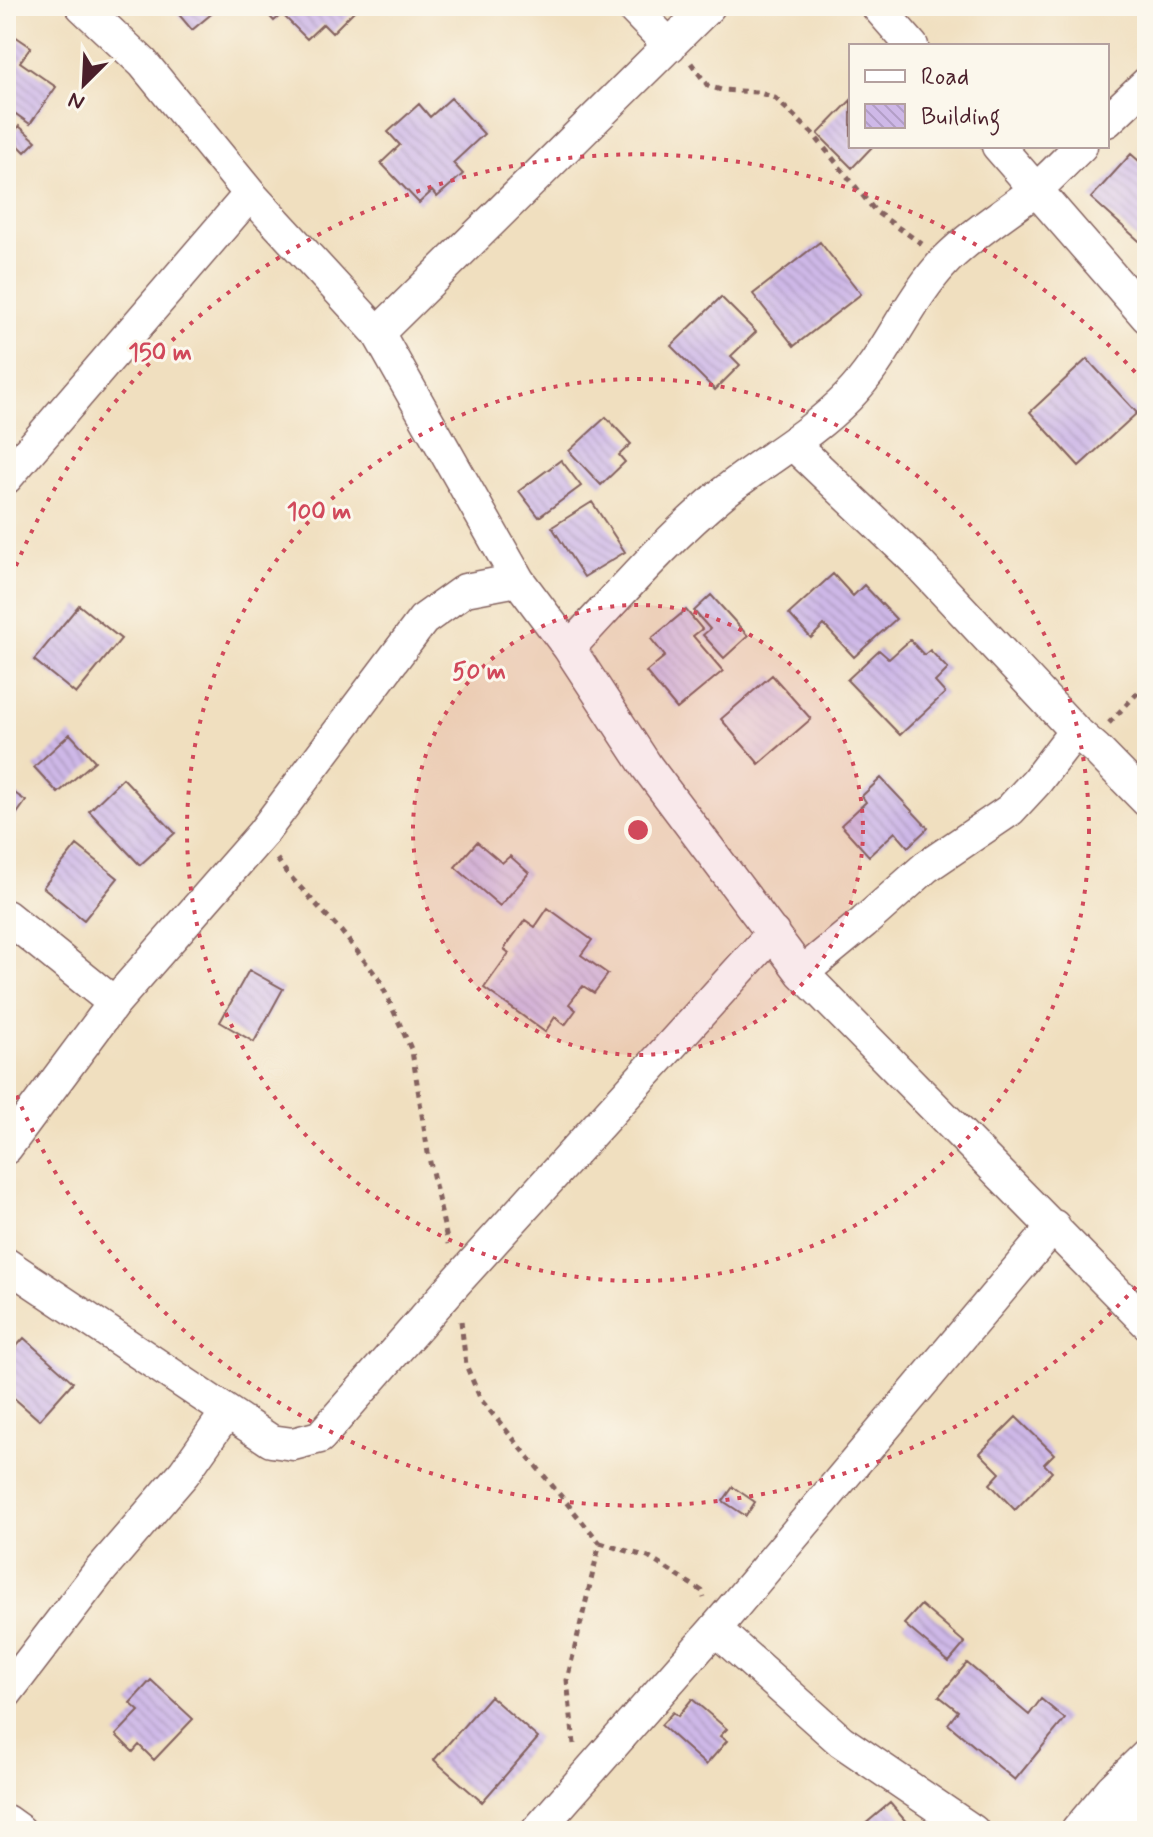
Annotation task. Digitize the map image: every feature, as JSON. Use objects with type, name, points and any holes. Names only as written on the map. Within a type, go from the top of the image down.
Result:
[{"type":"street","points":[[82,6],[143,63],[250,194],[378,333],[518,580],[569,648],[647,767],[802,973],[1147,1323]]},
{"type":"street","points":[[631,6],[672,43]]},
{"type":"street","points":[[378,333],[709,6]]},
{"type":"street","points":[[877,6],[910,44]]},
{"type":"street","points":[[1109,119],[1147,83]]},
{"type":"street","points":[[1000,148],[1147,317]]},
{"type":"street","points":[[569,648],[674,536],[724,492],[793,444],[848,397],[947,260],[987,225],[1036,189],[1079,148]]},
{"type":"street","points":[[6,478],[250,194]]},
{"type":"street","points":[[793,444],[916,561],[1147,801]]},
{"type":"street","points":[[6,1148],[114,1003],[262,834],[423,620],[465,590],[518,580]]},
{"type":"street","points":[[802,973],[926,867],[1010,810],[1036,782],[1086,740]]},
{"type":"street","points":[[6,916],[114,1003]]},
{"type":"street","points":[[6,1264],[271,1441],[293,1444],[320,1437],[773,933]]},
{"type":"street","points":[[537,1831],[715,1629],[1054,1226]]},
{"type":"street","points":[[6,1693],[98,1573],[184,1473],[227,1412]]},
{"type":"street","points":[[715,1629],[841,1741],[973,1831]]},
{"type":"street","points":[[1077,1831],[1112,1789],[1147,1755]]},
{"type":"street","points":[[1117,1831],[1147,1762]]},
{"type":"street","points":[[6,1821],[20,1831]]},
{"type":"path","points":[[672,43],[708,86],[757,92],[775,98],[813,134],[876,212],[947,260]]},
{"type":"path","points":[[1086,740],[1110,722],[1147,683]]},
{"type":"path","points":[[1137,693],[1147,695]]},
{"type":"path","points":[[600,1543],[648,1557],[702,1591],[715,1629]]},
{"type":"building","points":[[180,6],[221,6],[192,30],[175,10]]},
{"type":"building","points":[[359,6],[332,33],[323,24],[307,39],[282,14],[274,21],[262,8]]},
{"type":"building","points":[[6,30],[31,47],[20,62],[56,87],[30,124],[6,107]]},
{"type":"building","points":[[451,98],[484,134],[453,163],[463,174],[437,197],[432,191],[419,203],[381,163],[400,145],[388,132],[419,104],[430,117]]},
{"type":"building","points":[[849,102],[849,148],[871,148],[852,168],[818,134]]},
{"type":"building","points":[[19,126],[36,141],[25,152],[17,144],[13,149],[6,143]]},
{"type":"building","points":[[1131,154],[1147,168],[1147,248],[1091,198]]},
{"type":"building","points":[[820,242],[861,294],[794,346],[753,294]]},
{"type":"building","points":[[721,297],[756,332],[731,356],[740,365],[715,390],[671,346]]},
{"type":"building","points":[[1087,359],[1137,413],[1079,466],[1030,412]]},
{"type":"building","points":[[606,417],[631,444],[619,455],[625,462],[601,485],[569,451]]},
{"type":"building","points":[[561,460],[581,486],[539,517],[519,491]]},
{"type":"building","points":[[592,502],[625,552],[584,577],[552,527]]},
{"type":"building","points":[[833,574],[853,596],[864,585],[896,619],[854,657],[824,625],[811,638],[789,614]]},
{"type":"building","points":[[711,595],[748,636],[724,658],[703,635],[710,629],[694,611]]},
{"type":"building","points":[[79,605],[121,639],[76,694],[34,660]]},
{"type":"building","points":[[686,610],[702,629],[693,636],[723,671],[677,709],[646,672],[665,656],[651,639]]},
{"type":"building","points":[[910,640],[924,655],[930,650],[948,669],[935,682],[945,693],[900,735],[847,680],[879,650],[889,659]]},
{"type":"building","points":[[772,675],[811,719],[759,764],[721,719]]},
{"type":"building","points":[[70,734],[95,761],[58,793],[34,767]]},
{"type":"building","points":[[123,778],[175,833],[140,865],[89,811]]},
{"type":"building","points":[[881,778],[928,828],[908,847],[895,832],[869,856],[841,825],[866,802],[862,796]]},
{"type":"building","points":[[6,787],[26,801],[6,829]]},
{"type":"building","points":[[477,842],[502,863],[510,856],[529,873],[500,906],[455,867]]},
{"type":"building","points":[[77,845],[118,878],[84,920],[43,887]]},
{"type":"building","points":[[548,908],[592,940],[581,955],[608,974],[594,993],[583,986],[569,1004],[576,1010],[565,1025],[555,1017],[545,1032],[484,988],[509,953],[504,949],[525,920],[535,927]]},
{"type":"building","points":[[249,970],[283,989],[254,1042],[220,1022]]},
{"type":"building","points":[[24,1338],[73,1382],[39,1420],[6,1391],[6,1358]]},
{"type":"building","points":[[1016,1417],[1054,1454],[1044,1464],[1052,1472],[1015,1510],[990,1484],[1000,1473],[980,1453]]},
{"type":"building","points":[[733,1487],[755,1502],[746,1516],[723,1501]]},
{"type":"building","points":[[921,1605],[965,1643],[949,1662],[904,1624]]},
{"type":"building","points":[[967,1663],[1029,1715],[1041,1699],[1065,1719],[1015,1780],[948,1724],[958,1711],[939,1696]]},
{"type":"building","points":[[151,1680],[193,1719],[154,1760],[139,1745],[133,1752],[116,1735],[139,1711],[130,1703]]},
{"type":"building","points":[[490,1696],[538,1738],[482,1802],[434,1760]]},
{"type":"building","points":[[692,1699],[727,1729],[720,1736],[727,1741],[706,1765],[661,1725],[673,1712],[678,1716]]},
{"type":"building","points":[[890,1803],[914,1831],[857,1831]]}]
